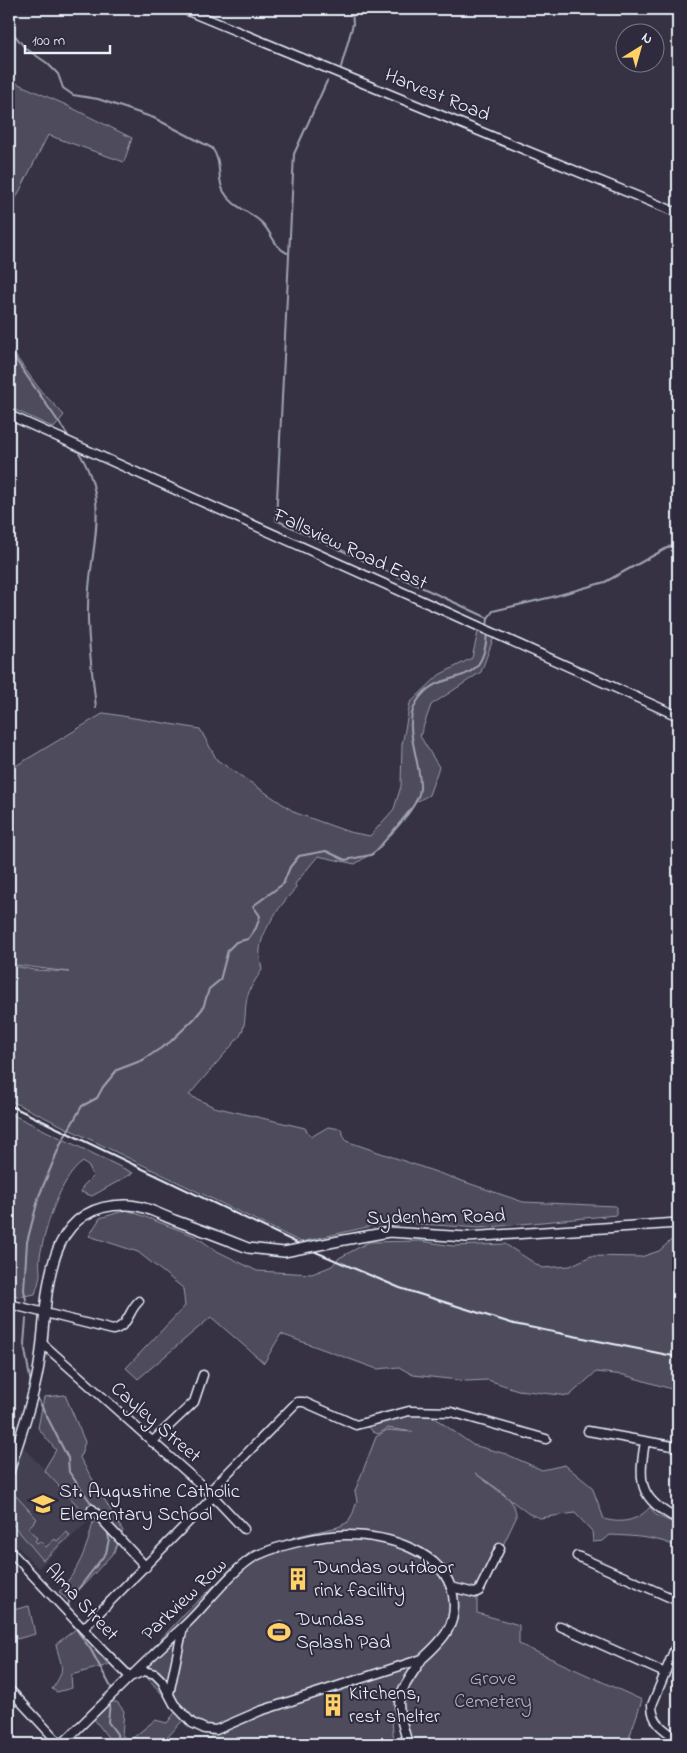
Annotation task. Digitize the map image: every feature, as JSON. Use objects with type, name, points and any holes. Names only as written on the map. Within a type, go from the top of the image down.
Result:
[{"type":"main road","name":"Sydenham Road","points":[[9,1472],[32,1398],[43,1344],[49,1282],[58,1246],[65,1233],[76,1221],[86,1214],[113,1205],[137,1206],[248,1248],[284,1252],[389,1232],[467,1237],[678,1223]]},
{"type":"street","name":"Harvest Road","points":[[183,9],[678,213]]},
{"type":"street","name":"Fallsview Road East","points":[[9,415],[678,716]]},
{"type":"street","points":[[9,1304],[113,1330],[125,1323],[133,1306],[138,1301]]},
{"type":"street","name":"Cayley Street","points":[[43,1344],[211,1494],[244,1529]]},
{"type":"street","points":[[152,1442],[194,1402],[203,1375]]},
{"type":"street","points":[[83,1629],[146,1567],[297,1402],[304,1402],[356,1426],[409,1411],[451,1412],[546,1440]]},
{"type":"street","points":[[588,1431],[678,1447]]},
{"type":"street","points":[[645,1442],[641,1464],[642,1481],[647,1496],[660,1510],[678,1519]]},
{"type":"street","points":[[92,1509],[146,1567]]},
{"type":"street","name":"Parkview Row","points":[[61,1744],[248,1562],[265,1552],[317,1539],[345,1535],[364,1536],[390,1541],[428,1556],[446,1576],[451,1587]]},
{"type":"street","points":[[408,1744],[397,1707],[400,1694],[422,1659],[434,1648],[452,1624],[455,1613],[451,1587],[475,1592],[479,1591],[500,1548]]},
{"type":"street","name":"Alma Street","points":[[9,1550],[130,1677]]},
{"type":"street","points":[[577,1556],[678,1602]]},
{"type":"street","points":[[560,1626],[665,1673]]},
{"type":"street","points":[[169,1694],[183,1627]]},
{"type":"street","points":[[678,1641],[652,1705],[652,1714],[661,1728],[678,1739]]},
{"type":"street","points":[[130,1677],[144,1672],[155,1674],[174,1704],[192,1723],[205,1729],[216,1730],[260,1711],[422,1659]]},
{"type":"street","points":[[9,1689],[61,1744]]},
{"type":"shaded area","name":"St. Augustine Catholic Elementary School","points":[[24,1448],[91,1519],[38,1568],[9,1538],[9,1489]]},
{"type":"green space","points":[[9,80],[64,104],[132,138],[124,162],[48,135],[12,206],[9,204]]},
{"type":"green space","points":[[9,347],[41,391],[64,415],[54,428],[9,407]]},
{"type":"green space","points":[[478,632],[495,634],[481,672],[431,705],[420,736],[439,767],[429,795],[416,802],[377,850],[355,864],[318,856],[295,884],[296,888],[279,908],[268,925],[261,942],[260,957],[262,970],[248,994],[244,1027],[240,1036],[189,1095],[214,1107],[305,1128],[311,1137],[328,1127],[341,1129],[346,1141],[523,1202],[616,1206],[616,1215],[479,1228],[389,1222],[301,1242],[9,1100],[9,965],[34,970],[69,972],[9,964],[9,770],[104,713],[200,729],[217,760],[296,813],[349,832],[370,836],[394,809],[401,786],[402,745],[410,703],[439,675],[472,658]]},
{"type":"green space","points":[[9,1113],[133,1173],[92,1196],[81,1192],[83,1186],[93,1176],[90,1168],[83,1162],[75,1169],[67,1179],[50,1218],[40,1256],[39,1283],[35,1294],[19,1297],[9,1292],[9,1260],[15,1245],[9,1246]]},
{"type":"green space","points":[[127,1210],[195,1236],[215,1250],[257,1271],[312,1274],[332,1266],[339,1258],[369,1242],[421,1241],[453,1246],[505,1244],[542,1268],[570,1266],[591,1256],[641,1257],[659,1251],[678,1234],[678,1391],[624,1375],[596,1372],[569,1396],[518,1390],[488,1380],[467,1381],[413,1375],[399,1367],[377,1369],[281,1334],[264,1363],[211,1317],[138,1379],[126,1368],[185,1306],[183,1288],[138,1252],[89,1236],[100,1218]]},
{"type":"green space","points":[[65,1395],[85,1442],[80,1458],[123,1531],[114,1552],[69,1601],[59,1592],[81,1559],[93,1522],[44,1470],[56,1450],[38,1428],[44,1397]]},
{"type":"green space","name":"Grove Cemetery","points":[[429,1414],[473,1445],[506,1454],[542,1470],[565,1465],[592,1487],[604,1519],[629,1520],[645,1512],[650,1507],[656,1515],[678,1525],[678,1548],[655,1539],[627,1536],[610,1535],[603,1541],[593,1542],[592,1531],[575,1513],[540,1518],[529,1514],[508,1498],[513,1504],[516,1518],[481,1591],[473,1595],[477,1596],[477,1613],[519,1625],[519,1644],[642,1700],[627,1744],[412,1744],[403,1706],[392,1720],[394,1744],[201,1744],[214,1734],[238,1723],[215,1730],[198,1730],[181,1714],[184,1719],[165,1740],[168,1744],[113,1744],[94,1719],[112,1702],[117,1702],[124,1711],[122,1735],[129,1741],[155,1720],[167,1723],[177,1710],[136,1666],[185,1613],[250,1552],[298,1536],[338,1527],[348,1522],[357,1501],[355,1491],[376,1437],[387,1430],[413,1432],[388,1428],[378,1434],[369,1427],[391,1417]]},
{"type":"green space","points":[[16,1496],[37,1519],[28,1528],[37,1538],[35,1541],[37,1543],[40,1541],[46,1547],[55,1539],[57,1541],[67,1532],[70,1536],[43,1560],[9,1520],[9,1503]]},
{"type":"green space","points":[[29,1606],[35,1634],[17,1639],[9,1626],[9,1611]]},
{"type":"green space","points":[[80,1626],[108,1665],[71,1675],[72,1688],[57,1692],[52,1689],[61,1672],[61,1663],[56,1644]]},
{"type":"water","name":"Dundas Splash Pad","points":[[279,1621],[286,1624],[289,1631],[286,1638],[279,1641],[272,1638],[269,1631],[272,1624]]},
{"type":"waterway","points":[[341,67],[353,24],[352,9]]},
{"type":"waterway","points":[[9,28],[25,48],[47,63],[58,74],[63,88],[73,95],[98,99],[154,118],[212,148],[219,165],[220,181],[224,192],[232,202],[263,224],[277,244],[287,253]]},
{"type":"waterway","points":[[327,81],[294,154],[276,520],[488,618]]},
{"type":"waterway","points":[[9,350],[71,440]]},
{"type":"waterway","points":[[76,448],[87,468],[94,488],[96,508],[88,620],[96,708]]},
{"type":"waterway","points":[[487,627],[488,618],[493,611],[605,582],[678,542]]},
{"type":"waterway","points":[[26,1300],[24,1290],[27,1242],[39,1196],[61,1143],[82,1106],[97,1098],[103,1087],[117,1070],[143,1060],[170,1042],[194,1019],[203,1008],[209,989],[220,980],[228,950],[236,942],[248,939],[256,928],[260,916],[253,906],[283,884],[290,867],[299,856],[326,851],[345,860],[371,855],[409,813],[420,789],[420,778],[411,732],[413,710],[418,700],[428,689],[438,683],[470,672],[478,664],[484,652],[487,632]]},
{"type":"waterway","points":[[26,1319],[24,1344],[31,1384]]},
{"type":"waterway","points":[[37,1397],[68,1458],[69,1472],[94,1507]]},
{"type":"waterway","points":[[68,1607],[69,1601],[106,1553],[109,1539],[107,1529]]},
{"type":"waterway","points":[[69,1619],[91,1650],[112,1689]]},
{"type":"waterway","points":[[110,1702],[108,1722],[117,1734],[118,1744]]},
{"type":"railway","points":[[9,1105],[318,1253],[400,1288],[514,1324],[678,1357]]},
{"type":"place","name":"St. Augustine Catholic Elementary School","points":[[43,1504]]},
{"type":"place","name":"Dundas outdoor rink facility","points":[[298,1579]]},
{"type":"place","name":"Dundas Splash Pad","points":[[279,1632]]},
{"type":"place","name":"Kitchens, rest shelter","points":[[333,1705]]}]
